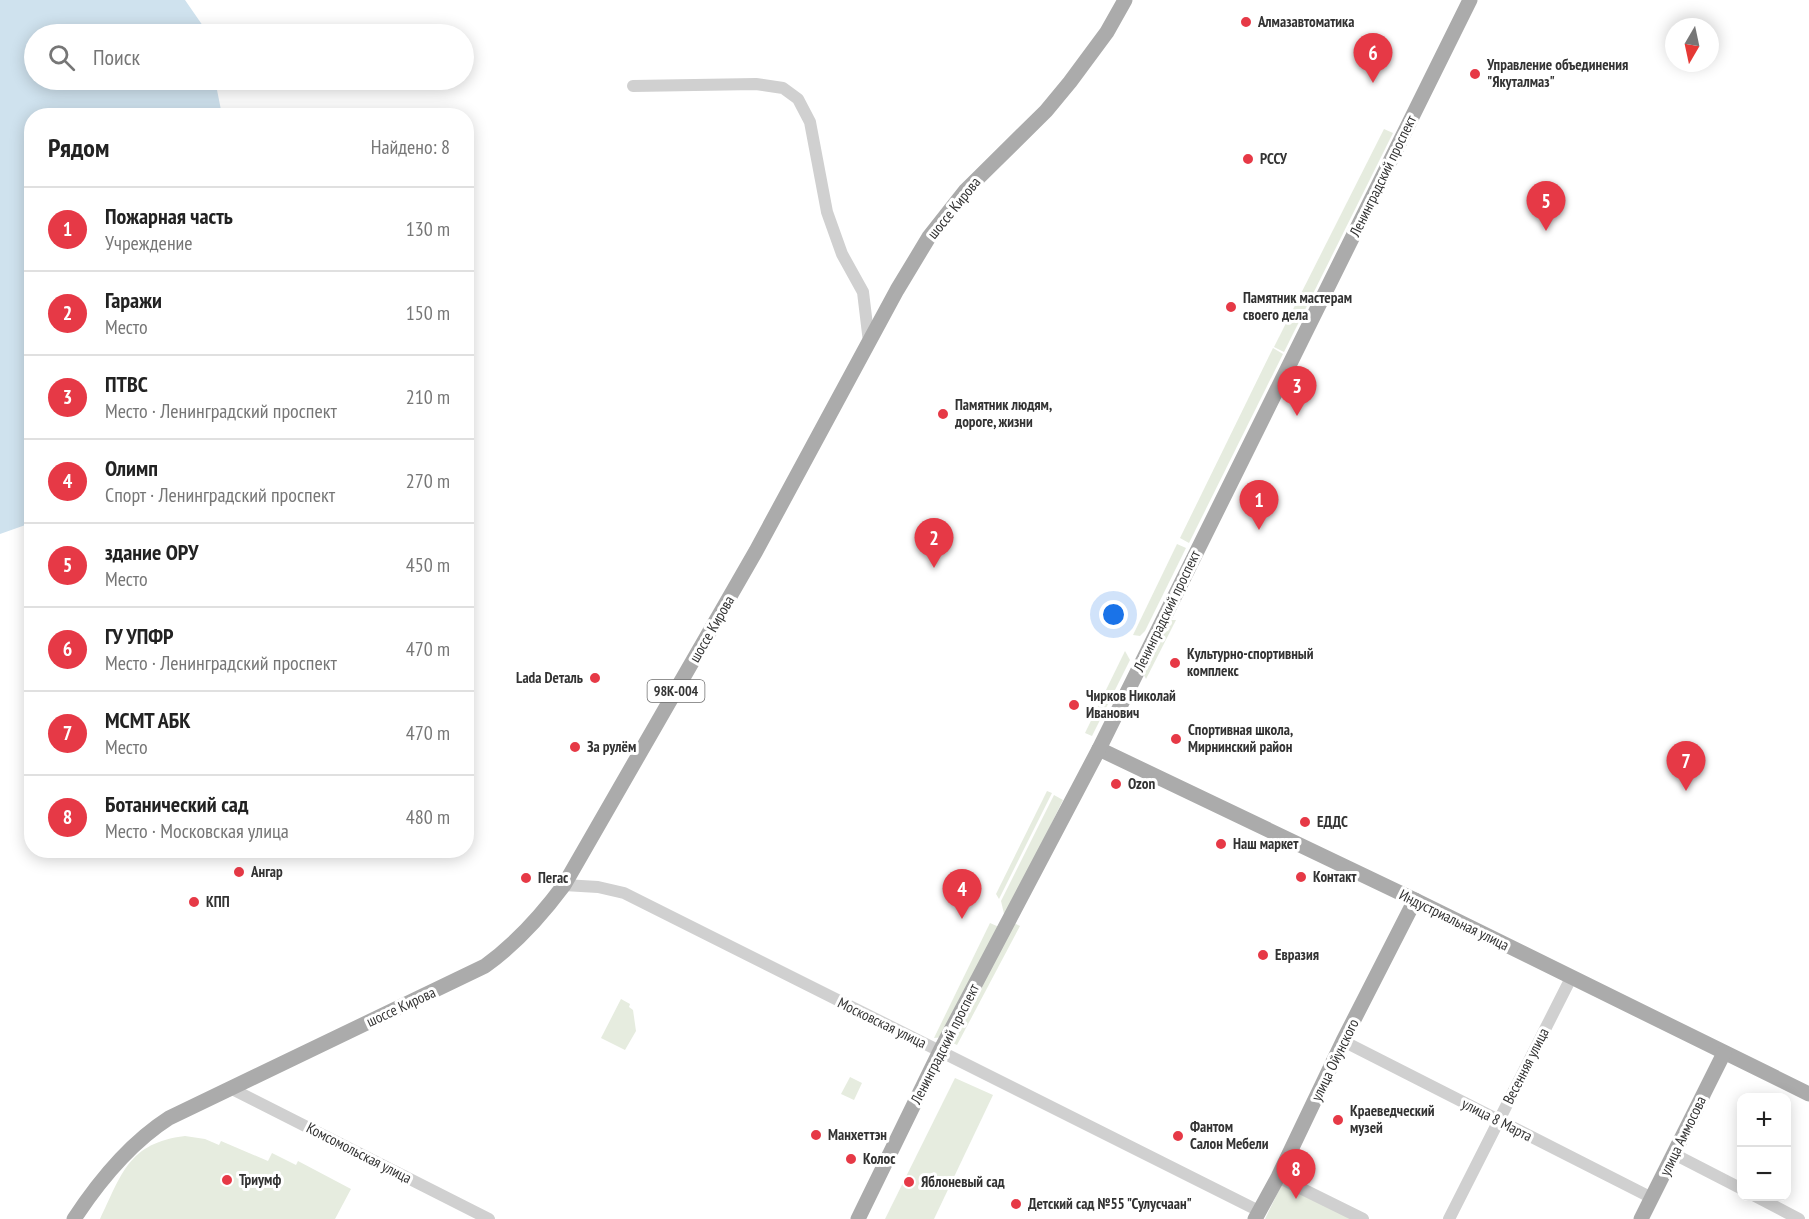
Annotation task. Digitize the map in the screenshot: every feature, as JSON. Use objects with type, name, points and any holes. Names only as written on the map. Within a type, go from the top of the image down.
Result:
[{"type":"main road","name":"шоссе Кирова","points":[[74,1219],[123,1157],[148,1132],[183,1110],[485,966],[532,926],[564,885],[756,551],[869,342],[939,222],[977,178],[1064,90],[1107,32],[1125,0]]},
{"type":"main road","name":"Ленинградский проспект","points":[[858,1219],[940,1051],[1099,749],[1470,0]]},
{"type":"main road","name":"Индустриальная улица","points":[[1099,749],[1414,900],[1809,1094]]},
{"type":"main road","name":"улица Ойунского","points":[[1257,1215],[1278,1177],[1414,900]]},
{"type":"main road","name":"улица Аммосова","points":[[1641,1219],[1724,1053]]},
{"type":"street","points":[[633,86],[756,84],[783,88],[798,99],[810,122],[827,212],[842,254],[863,292],[869,342]]},
{"type":"street","name":"Московская улица","points":[[564,885],[598,887],[624,893],[869,1018],[940,1051],[1257,1215]]},
{"type":"street","name":"Весенняя улица","points":[[1449,1219],[1571,978]]},
{"type":"street","name":"улица 8 Марта","points":[[1343,1041],[1652,1198]]},
{"type":"street","name":"Комсомольская улица","points":[[230,1088],[489,1219]]},
{"type":"street","points":[[1674,1154],[1737,1186]]},
{"type":"street","points":[[1278,1177],[1363,1219]]},
{"type":"street","points":[[1763,1201],[1799,1219]]},
{"type":"shaded area","points":[[1384,129],[1393,133],[1284,352],[1274,347]]},
{"type":"shaded area","points":[[1273,348],[1283,354],[1189,543],[1180,538]]},
{"type":"shaded area","points":[[1177,544],[1186,548],[1145,631],[1140,636],[1133,635]]},
{"type":"shaded area","points":[[1167,620],[1176,620],[1146,679],[1142,671]]},
{"type":"shaded area","points":[[1125,651],[1130,660],[1092,736],[1085,733]]},
{"type":"shaded area","points":[[1047,791],[1052,793],[999,899],[996,894]]},
{"type":"shaded area","points":[[1054,795],[1063,800],[1005,918],[1001,901]]},
{"type":"shaded area","points":[[990,923],[999,927],[944,1037],[934,1038]]},
{"type":"shaded area","points":[[1014,923],[1020,926],[957,1045],[953,1043]]},
{"type":"shaded area","points":[[621,999],[630,1004],[629,1007],[633,1010],[636,1031],[625,1050],[601,1038]]},
{"type":"shaded area","points":[[850,1077],[862,1083],[854,1100],[841,1094]]},
{"type":"shaded area","points":[[955,1078],[993,1095],[934,1219],[885,1219]]},
{"type":"shaded area","name":"Триумф","points":[[185,1136],[205,1139],[219,1145],[221,1141],[268,1161],[272,1153],[296,1165],[298,1161],[351,1189],[335,1219],[100,1219],[129,1163],[139,1153],[166,1140]]},
{"type":"shaded area","points":[[1283,1182],[1357,1219],[1265,1219]]},
{"type":"water","points":[[0,0],[185,0],[202,24],[24,24],[24,90],[217,90],[221,108],[24,108],[24,525],[0,534]]},
{"type":"place","name":"Алмазавтоматика","points":[[1246,22]]},
{"type":"place","name":"Управление объединения \"Якуталмаз\"","points":[[1475,74]]},
{"type":"place","name":"ГУ УПФР","points":[[1373,83]]},
{"type":"place","name":"РССУ","points":[[1248,159]]},
{"type":"place","name":"здание ОРУ","points":[[1546,231]]},
{"type":"place","name":"Памятник мастерам своего дела","points":[[1231,307]]},
{"type":"place","name":"Памятник людям, дороге, жизни","points":[[943,414]]},
{"type":"place","name":"ПТВС","points":[[1297,416]]},
{"type":"place","name":"Пожарная часть","points":[[1259,530]]},
{"type":"place","name":"Гаражи","points":[[934,568]]},
{"type":"place","name":"Культурно-спортивный комплекс","points":[[1175,663]]},
{"type":"place","name":"Lada Dеталь","points":[[595,678]]},
{"type":"place","name":"Чирков Николай Иванович","points":[[1074,705]]},
{"type":"place","name":"Спортивная школа, Мирнинский район","points":[[1176,739]]},
{"type":"place","name":"За рулём","points":[[575,747]]},
{"type":"place","name":"Ozon","points":[[1116,784]]},
{"type":"place","name":"МСМТ АБК","points":[[1686,791]]},
{"type":"place","name":"ЕДДС","points":[[1305,822]]},
{"type":"place","name":"Наш маркет","points":[[1221,844]]},
{"type":"place","name":"Ангар","points":[[239,872]]},
{"type":"place","name":"Контакт","points":[[1301,877]]},
{"type":"place","name":"Пегас","points":[[526,878]]},
{"type":"place","name":"КПП","points":[[194,902]]},
{"type":"place","name":"Олимп","points":[[962,919]]},
{"type":"place","name":"Евразия","points":[[1263,955]]},
{"type":"place","name":"Краеведческий музей","points":[[1338,1120]]},
{"type":"place","name":"Манхеттэн","points":[[816,1135]]},
{"type":"place","name":"Фантом Салон Мебели","points":[[1178,1136]]},
{"type":"place","name":"Колос","points":[[851,1159]]},
{"type":"place","name":"Триумф","points":[[227,1180]]},
{"type":"place","name":"Яблоневый сад","points":[[909,1182]]},
{"type":"place","name":"Ботанический сад","points":[[1296,1199]]},
{"type":"place","name":"Детский сад №55 \"Сулусчаан\"","points":[[1016,1204]]}]
